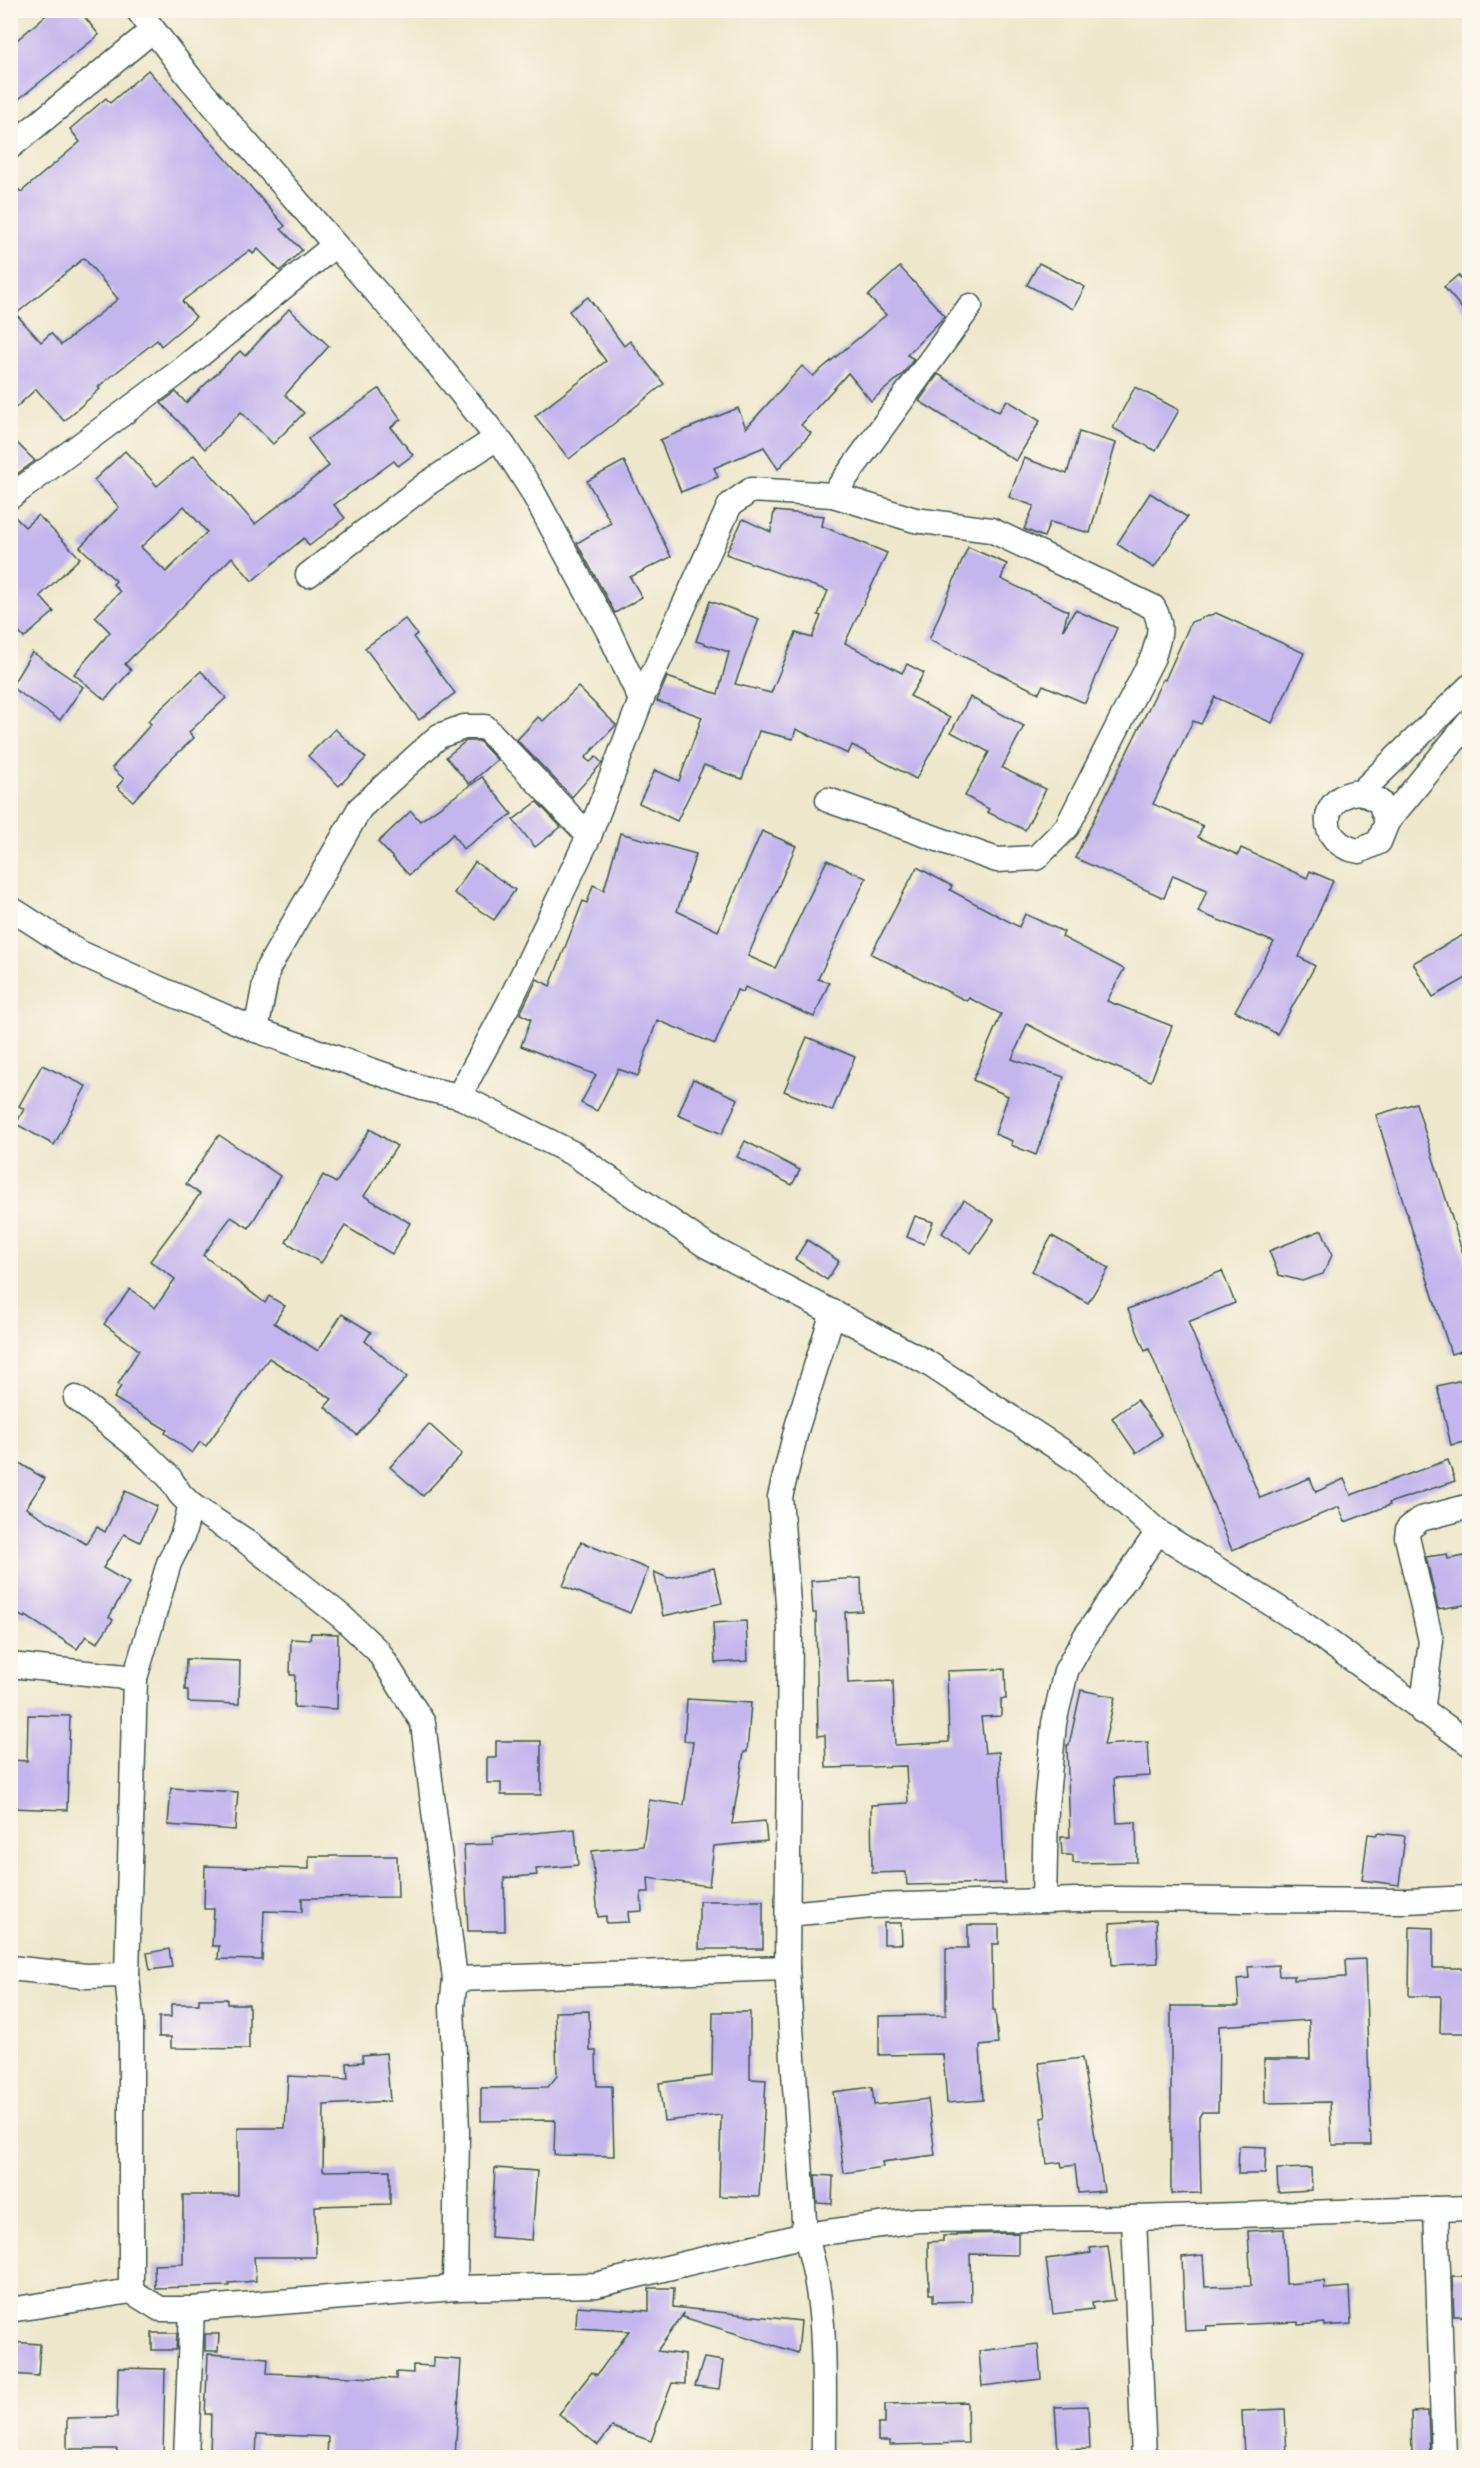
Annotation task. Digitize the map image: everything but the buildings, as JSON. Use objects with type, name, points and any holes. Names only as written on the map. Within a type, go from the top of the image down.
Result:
[{"type":"street","points":[[138,10],[190,78],[425,348],[497,438],[531,489],[609,632],[641,700]]},
{"type":"street","points":[[10,147],[153,30]]},
{"type":"street","points":[[10,497],[179,372],[335,245]]},
{"type":"street","points":[[833,495],[970,306]]},
{"type":"street","points":[[308,575],[428,483],[497,438]]},
{"type":"street","points":[[459,1096],[509,1002],[589,836],[641,700],[729,505],[751,490],[833,495],[915,520],[991,530],[1153,607],[1160,619],[1161,630],[1153,657],[1067,827],[1036,858],[997,860],[828,800]]},
{"type":"street","points":[[1470,686],[1361,792],[1340,796],[1328,814],[1331,835],[1339,844],[1359,850],[1370,848],[1379,842],[1387,822],[1470,721]]},
{"type":"street","points":[[256,1030],[268,968],[360,808],[439,736],[464,727],[485,727],[589,836]]},
{"type":"street","points":[[1361,792],[1380,802],[1387,822]]},
{"type":"street","points":[[10,908],[78,952],[256,1030],[422,1089],[459,1096],[574,1154],[705,1245],[926,1362],[1082,1464],[1158,1532],[1305,1625],[1422,1712],[1470,1744]]},
{"type":"street","points":[[824,2457],[821,2305],[816,2270],[805,2235],[787,1968],[790,1630],[780,1497],[797,1427],[833,1312]]},
{"type":"street","points":[[76,1398],[141,1450],[169,1477],[180,1494],[191,1505],[246,1541],[342,1617],[378,1651],[423,1723],[455,1980],[452,2007],[457,2130],[454,2288]]},
{"type":"street","points":[[131,2290],[131,2018],[127,1975],[135,1678],[169,1563],[182,1537],[191,1505]]},
{"type":"street","points":[[1422,1712],[1431,1641],[1407,1537],[1408,1529],[1421,1519],[1470,1506]]},
{"type":"street","points":[[1044,1901],[1048,1786],[1054,1723],[1066,1671],[1085,1637],[1158,1532]]},
{"type":"street","points":[[10,1665],[135,1678]]},
{"type":"street","points":[[788,1914],[872,1905],[1044,1901],[1406,1901],[1470,1898]]},
{"type":"street","points":[[10,1968],[86,1976],[127,1975]]},
{"type":"street","points":[[455,1980],[787,1968]]},
{"type":"street","points":[[10,2310],[131,2290],[160,2309],[192,2309],[454,2288],[596,2285],[805,2235],[918,2220],[1134,2218],[1470,2208]]},
{"type":"street","points":[[1436,2209],[1444,2457]]},
{"type":"street","points":[[1134,2218],[1144,2457]]},
{"type":"street","points":[[186,2457],[192,2309]]}]
